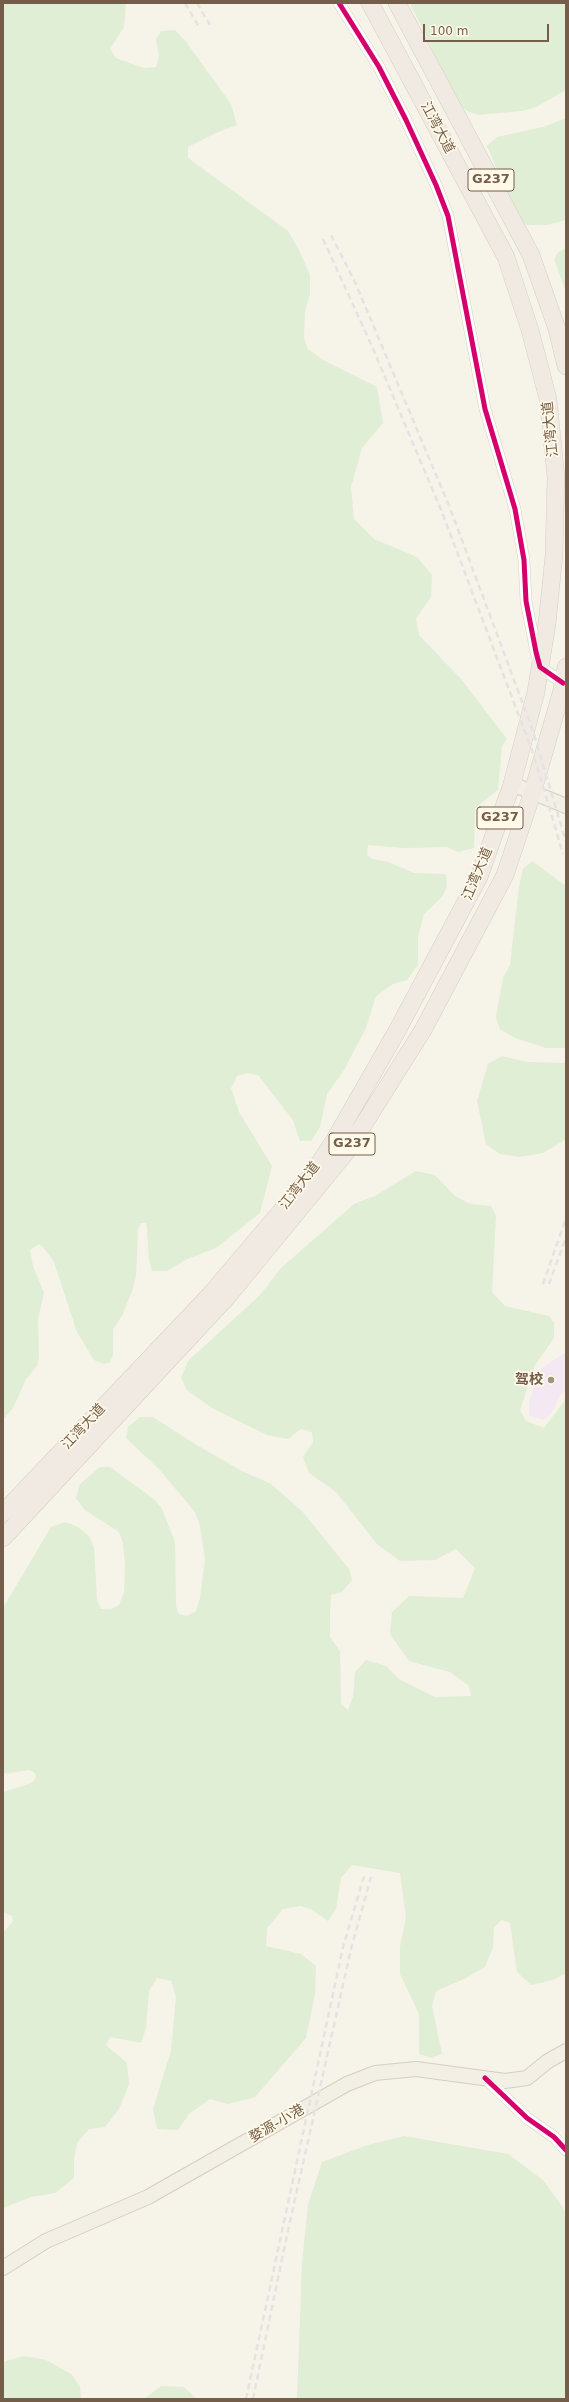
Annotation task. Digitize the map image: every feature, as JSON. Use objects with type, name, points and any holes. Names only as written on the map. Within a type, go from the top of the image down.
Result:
[{"type":"highway","name":"江湾大道","points":[[3,1513],[209,1296],[311,1176],[334,1141],[397,1031],[479,877],[512,784],[536,692],[547,624],[554,555],[556,477],[548,400],[530,330],[506,257],[370,3]]},
{"type":"highway","name":"江湾大道","points":[[397,3],[531,255],[557,329],[566,366]]},
{"type":"highway","name":"江湾大道","points":[[3,1538],[228,1296],[347,1151],[423,1030],[505,875],[533,792],[565,675]]},
{"type":"main road","points":[[512,784],[566,806]]},
{"type":"main road","name":"婺源-小港","points":[[3,2268],[46,2241],[148,2197],[347,2084],[375,2073],[393,2070],[441,2071],[505,2081],[527,2078],[548,2061],[566,2051]]},
{"type":"street","points":[[339,3],[379,67],[406,120],[436,185],[448,216],[485,409],[515,509],[524,560],[526,601],[540,667],[565,675]]},
{"type":"street","points":[[485,2078],[527,2118],[554,2137],[566,2150]]},
{"type":"shaded area","name":"驾校","points":[[566,1352],[566,1391],[561,1394],[552,1412],[544,1420],[529,1416],[529,1402],[539,1370]]},
{"type":"green space","points":[[3,3],[126,3],[124,27],[110,49],[116,58],[144,68],[156,67],[159,56],[156,39],[161,31],[175,30],[187,43],[231,104],[237,125],[218,132],[188,147],[188,158],[288,231],[299,250],[310,275],[310,294],[305,311],[304,338],[308,349],[323,360],[377,387],[383,423],[362,448],[351,487],[354,519],[374,539],[417,557],[432,575],[431,597],[416,618],[419,635],[461,679],[507,739],[502,746],[498,790],[475,808],[474,848],[458,852],[447,847],[404,848],[368,845],[367,855],[372,859],[388,862],[414,873],[446,874],[447,887],[442,897],[424,914],[418,937],[418,965],[407,980],[393,984],[376,996],[366,1028],[344,1070],[327,1094],[320,1127],[311,1141],[300,1141],[293,1120],[258,1075],[248,1073],[237,1076],[231,1088],[239,1112],[272,1166],[260,1213],[216,1248],[187,1259],[167,1271],[152,1271],[149,1260],[146,1223],[141,1223],[138,1230],[136,1276],[122,1316],[113,1329],[113,1355],[110,1362],[104,1364],[94,1360],[77,1332],[54,1262],[39,1244],[30,1250],[33,1266],[44,1293],[38,1318],[39,1358],[37,1366],[26,1379],[13,1408],[3,1420]]},
{"type":"green space","points":[[410,3],[566,3],[566,90],[536,107],[522,111],[478,115],[467,111],[458,103]]},
{"type":"green space","points":[[566,118],[566,220],[547,225],[526,225],[515,214],[487,146],[497,137],[543,127]]},
{"type":"green space","points":[[566,248],[566,292],[554,259],[558,252]]},
{"type":"green space","points":[[532,861],[566,886],[566,1048],[546,1048],[515,1038],[500,1029],[496,1017],[503,978],[510,965],[519,887],[523,869]]},
{"type":"green space","points":[[502,1056],[527,1062],[566,1063],[566,1139],[543,1153],[519,1157],[500,1154],[486,1144],[477,1101],[488,1064]]},
{"type":"green space","points":[[416,1171],[435,1175],[455,1196],[470,1204],[491,1206],[496,1216],[492,1292],[505,1306],[549,1316],[554,1323],[554,1338],[535,1365],[520,1410],[526,1421],[544,1428],[566,1399],[566,1973],[553,1980],[531,1985],[517,1972],[510,1923],[502,1920],[494,1927],[493,1947],[485,1967],[464,1979],[436,1991],[432,2006],[442,2054],[431,2058],[419,2054],[419,2014],[400,1974],[400,1947],[406,1917],[400,1873],[352,1865],[341,1878],[336,1909],[328,1921],[311,1909],[300,1906],[283,1909],[267,1928],[266,1946],[301,1954],[316,1966],[315,1994],[306,2038],[255,2097],[228,2104],[210,2099],[189,2114],[178,2130],[157,2129],[153,2109],[171,2051],[176,1997],[171,1981],[157,1978],[149,1991],[146,2028],[141,2043],[110,2037],[106,2045],[127,2063],[129,2084],[119,2109],[105,2127],[89,2129],[77,2143],[74,2159],[74,2178],[55,2193],[31,2197],[3,2208],[3,1933],[13,1921],[12,1916],[3,1912],[3,1792],[32,1783],[36,1778],[35,1773],[29,1770],[3,1774],[3,1608],[51,1527],[65,1522],[78,1527],[89,1536],[94,1548],[97,1600],[101,1609],[111,1609],[119,1605],[124,1592],[125,1563],[123,1543],[119,1532],[85,1510],[76,1498],[80,1484],[100,1467],[110,1467],[155,1500],[162,1509],[175,1542],[176,1606],[179,1614],[187,1616],[196,1611],[200,1598],[205,1559],[200,1526],[195,1512],[159,1469],[126,1438],[128,1427],[140,1417],[153,1417],[195,1444],[240,1470],[271,1484],[302,1511],[349,1569],[352,1580],[342,1592],[331,1595],[330,1613],[330,1637],[340,1651],[341,1704],[348,1710],[353,1697],[355,1672],[366,1660],[386,1666],[399,1679],[435,1697],[471,1696],[469,1686],[450,1672],[409,1661],[390,1634],[392,1612],[409,1596],[463,1598],[475,1568],[456,1549],[435,1560],[400,1561],[377,1544],[336,1492],[309,1473],[303,1457],[313,1442],[312,1432],[301,1429],[288,1439],[267,1435],[212,1408],[187,1390],[181,1378],[188,1361],[260,1295],[281,1268],[354,1204],[375,1196]]},
{"type":"green space","points":[[404,2136],[508,2154],[543,2180],[562,2206],[566,2214],[566,2399],[297,2399],[302,2263],[308,2205],[322,2162],[368,2145]]},
{"type":"green space","points":[[24,2356],[46,2360],[71,2374],[80,2386],[81,2399],[3,2399],[3,2362]]},
{"type":"green space","points":[[161,2386],[184,2387],[197,2399],[144,2399]]},
{"type":"railway","points":[[185,3],[199,27]]},
{"type":"railway","points":[[197,3],[210,25]]},
{"type":"railway","points":[[331,235],[355,282],[450,508],[533,731],[566,842]]},
{"type":"railway","points":[[323,239],[371,344],[442,512],[534,756],[563,854]]},
{"type":"railway","points":[[543,1284],[566,1218]]},
{"type":"railway","points":[[549,1284],[566,1237]]},
{"type":"railway","points":[[246,2399],[343,1947],[365,1873]]},
{"type":"railway","points":[[253,2399],[287,2235],[351,1949],[371,1877]]},
{"type":"cycle path","points":[[339,3],[379,67],[406,120],[436,185],[448,216],[485,409],[515,509],[524,560],[526,601],[536,652],[540,667],[563,683]]},
{"type":"cycle path","points":[[485,2078],[527,2118],[554,2137],[566,2150]]},
{"type":"place","name":"驾校","points":[[551,1380]]}]
